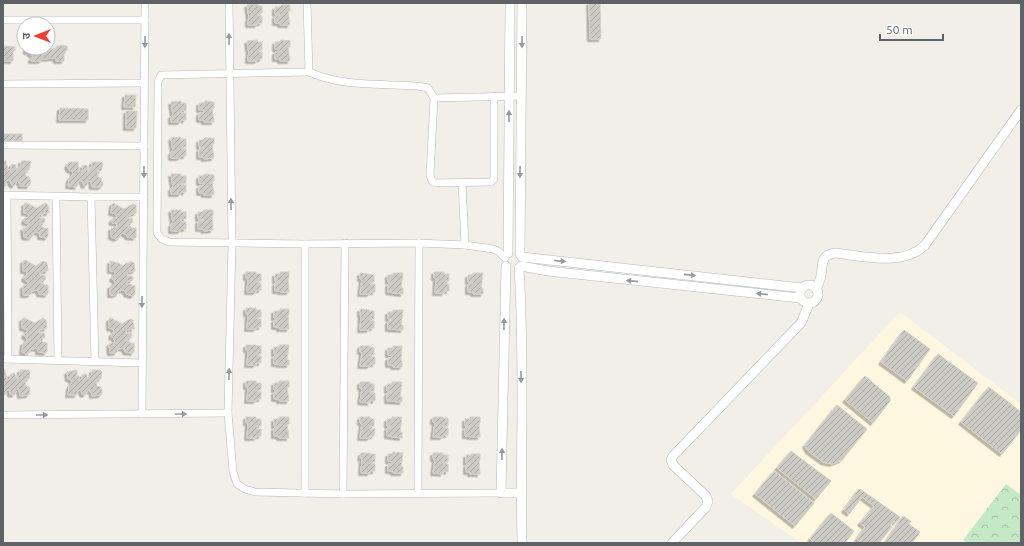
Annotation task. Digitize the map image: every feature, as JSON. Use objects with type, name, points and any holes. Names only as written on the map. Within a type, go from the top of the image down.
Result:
[{"type":"street","points":[[142,414],[145,3]]},
{"type":"street","points":[[229,3],[232,243],[228,413],[233,472],[237,484],[254,492],[343,494],[521,493]]},
{"type":"street","points":[[308,3],[309,72]]},
{"type":"street","points":[[501,493],[510,3]]},
{"type":"street","points":[[522,3],[520,261],[522,543]]},
{"type":"street","points":[[3,20],[145,20]]},
{"type":"street","points":[[494,96],[494,179],[491,182],[440,183],[432,181],[430,175],[434,98],[428,88],[416,85],[340,82],[322,78],[309,72],[166,74],[161,76],[158,82],[157,233],[162,239],[169,242],[465,245],[498,251],[506,259],[513,270],[520,261]]},
{"type":"street","points":[[3,84],[144,84]]},
{"type":"street","points":[[434,98],[521,96]]},
{"type":"street","points":[[816,289],[820,281],[824,260],[830,254],[835,253],[890,258],[907,256],[920,251],[1021,110]]},
{"type":"street","points":[[3,144],[144,146]]},
{"type":"street","points":[[462,182],[465,245]]},
{"type":"street","points":[[142,363],[5,359],[5,195],[56,197],[144,197]]},
{"type":"street","points":[[56,197],[58,360]]},
{"type":"street","points":[[90,197],[95,361]]},
{"type":"street","points":[[305,244],[306,493]]},
{"type":"street","points":[[343,494],[345,244]]},
{"type":"street","points":[[418,493],[419,244]]},
{"type":"street","points":[[506,259],[514,252],[520,261],[548,271],[800,298],[805,303],[809,304]]},
{"type":"street","points":[[520,261],[802,288],[809,285],[814,287],[818,292],[817,298],[814,302],[809,304],[801,323],[673,456],[671,460],[673,465],[706,496],[708,501],[706,507],[672,543]]},
{"type":"street","points":[[800,298],[802,288]]},
{"type":"street","points":[[3,415],[228,413]]},
{"type":"shaded area","points":[[900,312],[1021,404],[1021,543],[801,543],[731,494]]},
{"type":"green space","points":[[1006,484],[1021,495],[1021,543],[967,543],[963,540]]},
{"type":"building","points":[[589,3],[600,3],[601,39],[590,39]]},
{"type":"building","points":[[257,4],[258,6],[262,6],[262,13],[258,13],[258,16],[262,16],[262,23],[258,23],[257,25],[248,25],[249,18],[247,5]]},
{"type":"building","points":[[281,5],[290,5],[290,11],[288,11],[290,25],[280,25],[280,23],[275,23],[275,16],[280,16],[280,14],[275,14],[275,7],[280,7]]},
{"type":"building","points":[[257,40],[258,42],[262,42],[262,50],[258,50],[258,52],[262,52],[262,59],[258,59],[257,61],[248,61],[249,55],[247,41]]},
{"type":"building","points":[[281,40],[290,41],[290,47],[288,47],[290,61],[280,61],[280,59],[275,59],[275,52],[279,52],[279,50],[275,49],[275,42],[279,42]]},
{"type":"building","points":[[3,46],[15,47],[15,50],[13,50],[13,61],[3,61]]},
{"type":"building","points":[[56,46],[67,46],[67,51],[64,53],[64,61],[56,61],[55,58],[42,59],[41,61],[31,61],[33,56],[56,56]]},
{"type":"building","points":[[125,95],[136,95],[135,107],[124,107]]},
{"type":"building","points":[[181,101],[181,103],[186,103],[186,111],[181,110],[181,113],[186,113],[186,120],[171,122],[171,116],[173,115],[171,102]]},
{"type":"building","points":[[205,101],[214,102],[214,108],[212,108],[214,122],[204,122],[204,120],[199,120],[199,113],[204,113],[204,110],[199,110],[199,103],[204,103]]},
{"type":"building","points":[[60,108],[88,109],[88,120],[59,120]]},
{"type":"building","points":[[126,111],[137,111],[136,128],[126,128]]},
{"type":"building","points":[[3,134],[22,134],[22,141],[3,141]]},
{"type":"building","points":[[180,137],[181,139],[186,139],[186,147],[181,147],[181,149],[186,149],[186,156],[171,158],[171,152],[173,152],[171,138]]},
{"type":"building","points":[[205,138],[214,138],[214,144],[212,144],[214,158],[204,159],[204,157],[199,157],[199,149],[204,149],[204,147],[199,147],[199,140],[203,140]]},
{"type":"building","points":[[3,161],[6,161],[6,166],[8,166],[7,170],[11,170],[12,164],[16,165],[16,170],[18,170],[21,166],[21,161],[31,162],[29,170],[25,173],[31,182],[29,186],[20,186],[21,183],[19,183],[19,180],[16,180],[14,186],[11,184],[10,180],[8,180],[6,181],[6,186],[3,186]]},
{"type":"building","points":[[69,162],[78,162],[79,171],[83,171],[82,166],[86,165],[88,171],[90,171],[92,162],[101,162],[103,164],[101,171],[98,171],[97,174],[98,177],[101,178],[103,185],[101,187],[92,187],[91,181],[87,181],[87,185],[84,186],[82,181],[79,181],[77,187],[68,186],[69,179],[73,174],[67,166]]},
{"type":"building","points":[[171,174],[181,174],[181,176],[186,176],[186,183],[181,183],[181,185],[186,185],[186,192],[171,194],[171,188],[173,188]]},
{"type":"building","points":[[205,174],[214,175],[214,181],[212,181],[214,195],[204,195],[204,193],[199,193],[199,186],[203,186],[203,183],[199,183],[199,176],[203,176]]},
{"type":"building","points":[[26,203],[37,208],[45,203],[48,205],[49,213],[43,213],[43,215],[39,214],[39,218],[45,219],[44,223],[40,223],[40,225],[43,228],[48,228],[47,238],[40,237],[40,234],[37,232],[33,233],[32,237],[24,237],[23,228],[27,228],[27,226],[29,226],[29,223],[25,223],[24,221],[25,218],[29,217],[28,213],[24,213],[24,204]]},
{"type":"building","points":[[113,203],[124,209],[133,204],[136,205],[136,213],[127,215],[127,219],[132,218],[133,220],[132,223],[127,224],[127,226],[136,228],[135,238],[127,237],[127,235],[123,233],[116,239],[111,237],[111,228],[117,227],[117,223],[111,222],[113,218],[117,218],[116,214],[111,213]]},
{"type":"building","points":[[171,210],[181,210],[181,212],[186,212],[186,219],[181,219],[181,222],[186,222],[186,229],[171,231],[171,224],[173,224]]},
{"type":"building","points":[[204,210],[213,210],[213,230],[204,231],[203,229],[198,229],[198,221],[203,221],[203,219],[198,219],[198,212],[203,212]]},
{"type":"building","points":[[25,260],[36,266],[43,261],[47,263],[48,271],[40,272],[40,276],[44,275],[46,277],[45,280],[40,281],[40,283],[48,285],[48,294],[39,294],[36,290],[32,291],[29,295],[23,295],[23,286],[28,284],[24,279],[27,275],[27,271],[23,271],[23,261]]},
{"type":"building","points":[[110,261],[123,266],[126,263],[130,263],[130,261],[134,263],[135,271],[127,272],[127,276],[133,277],[132,281],[127,281],[127,283],[135,286],[135,294],[133,296],[126,294],[123,290],[119,291],[116,295],[110,295],[110,286],[115,285],[115,281],[112,279],[115,273],[114,271],[110,271]]},
{"type":"building","points":[[246,272],[256,272],[256,274],[261,274],[261,281],[257,281],[257,283],[261,283],[261,290],[256,290],[256,292],[247,292],[248,278],[246,278]]},
{"type":"building","points":[[280,272],[289,272],[289,292],[275,291],[275,283],[279,283],[279,281],[275,281],[275,274],[280,274]]},
{"type":"building","points":[[434,272],[444,272],[444,274],[449,274],[449,281],[445,281],[445,284],[449,284],[449,291],[444,291],[444,293],[435,293],[436,278],[434,278]]},
{"type":"building","points":[[360,273],[374,275],[374,282],[370,282],[370,284],[375,284],[375,292],[370,292],[370,294],[360,294],[362,279],[360,279]]},
{"type":"building","points":[[393,273],[403,273],[401,288],[403,288],[403,294],[388,292],[388,284],[393,284],[393,282],[388,282],[388,275],[393,275]]},
{"type":"building","points":[[473,273],[483,273],[481,288],[483,288],[483,294],[473,294],[473,292],[468,292],[468,284],[472,284],[473,282],[468,282],[468,275],[473,275]]},
{"type":"building","points":[[246,308],[256,308],[256,310],[261,310],[261,317],[257,317],[257,319],[261,319],[261,327],[256,327],[256,329],[247,329],[248,314],[246,314]]},
{"type":"building","points":[[280,309],[289,309],[289,329],[279,329],[279,327],[274,327],[274,320],[279,320],[279,318],[274,318],[274,311],[280,311]]},
{"type":"building","points":[[360,309],[374,311],[374,319],[370,318],[370,321],[374,321],[374,328],[369,328],[369,330],[360,330]]},
{"type":"building","points":[[393,310],[403,310],[401,325],[403,325],[403,330],[388,329],[388,321],[392,321],[392,319],[388,319],[388,312],[393,312]]},
{"type":"building","points":[[24,318],[35,323],[43,318],[46,320],[47,328],[39,330],[39,333],[44,333],[44,338],[39,339],[39,341],[47,343],[47,352],[38,352],[38,349],[34,348],[26,354],[22,352],[23,343],[27,342],[27,338],[24,336],[25,333],[27,333],[27,330],[22,328],[22,319]]},
{"type":"building","points":[[111,318],[122,324],[130,319],[133,320],[134,329],[126,330],[126,334],[131,333],[131,338],[126,339],[126,341],[134,343],[134,352],[125,352],[122,348],[118,349],[115,353],[110,353],[109,344],[115,342],[114,338],[111,337],[114,330],[109,328],[109,319]]},
{"type":"building","points":[[904,330],[930,349],[907,381],[881,362]]},
{"type":"building","points":[[246,345],[261,346],[261,354],[257,354],[257,356],[261,356],[261,363],[256,363],[256,365],[247,365],[248,350],[246,350]]},
{"type":"building","points":[[279,345],[289,345],[287,360],[289,360],[289,365],[274,364],[274,356],[279,356],[279,354],[274,354],[274,347],[279,347]]},
{"type":"building","points":[[360,346],[370,346],[374,348],[374,355],[370,355],[370,357],[375,357],[375,364],[370,364],[370,366],[360,366],[362,352],[360,352]]},
{"type":"building","points":[[393,346],[402,346],[402,367],[393,367],[393,365],[388,365],[388,358],[392,358],[392,355],[388,355],[388,348],[393,348]]},
{"type":"building","points":[[938,354],[978,383],[954,416],[914,387]]},
{"type":"building","points":[[3,370],[5,370],[7,380],[10,379],[10,375],[14,373],[16,379],[18,379],[20,370],[29,370],[29,379],[26,379],[25,382],[26,386],[29,387],[29,395],[20,396],[18,389],[15,390],[16,392],[14,395],[10,394],[10,390],[7,390],[5,395],[3,395]]},
{"type":"building","points":[[77,370],[79,380],[82,379],[82,375],[85,374],[87,375],[87,379],[89,379],[92,375],[92,370],[100,370],[102,372],[101,379],[98,379],[96,382],[97,386],[101,387],[100,389],[102,389],[101,395],[92,396],[92,392],[87,390],[85,395],[82,394],[81,390],[77,391],[77,395],[68,395],[69,387],[72,382],[68,379],[67,372]]},
{"type":"building","points":[[865,376],[890,397],[890,401],[873,423],[845,400]]},
{"type":"building","points":[[246,381],[256,381],[256,383],[261,383],[261,390],[257,390],[257,392],[261,392],[261,399],[256,399],[256,401],[247,401],[248,387],[246,387]]},
{"type":"building","points":[[279,381],[289,381],[289,387],[287,387],[289,401],[279,401],[279,399],[274,399],[274,392],[278,392],[278,390],[274,390],[274,383],[279,383]]},
{"type":"building","points":[[360,382],[370,382],[370,384],[374,384],[374,391],[370,391],[370,393],[375,393],[375,401],[370,400],[370,403],[360,402],[362,388],[360,388]]},
{"type":"building","points":[[392,382],[402,382],[400,397],[402,397],[402,402],[387,401],[387,393],[392,393],[392,391],[387,391],[387,384],[392,384]]},
{"type":"building","points":[[989,387],[1021,412],[1021,430],[1002,454],[961,422]]},
{"type":"building","points":[[837,405],[867,429],[842,460],[832,464],[823,462],[808,451],[805,445]]},
{"type":"building","points":[[246,417],[256,417],[256,419],[261,419],[261,426],[257,426],[257,429],[261,429],[261,436],[256,436],[256,438],[247,438],[248,423],[246,423]]},
{"type":"building","points":[[279,417],[289,417],[289,424],[287,424],[289,438],[279,438],[279,436],[274,436],[274,428],[279,428],[279,426],[274,426],[274,419],[279,419]]},
{"type":"building","points":[[360,417],[370,417],[370,419],[374,419],[374,426],[370,426],[370,429],[375,429],[374,436],[370,436],[370,438],[360,438],[362,423],[360,423]]},
{"type":"building","points":[[392,417],[402,417],[400,432],[402,432],[402,438],[387,436],[387,428],[392,428],[392,426],[387,426],[387,419],[392,419]]},
{"type":"building","points":[[433,417],[448,418],[448,426],[443,426],[443,428],[448,428],[448,435],[443,435],[443,437],[433,437],[435,422],[433,422]]},
{"type":"building","points":[[470,417],[480,417],[480,437],[465,436],[465,428],[470,428],[470,426],[465,426],[465,419],[470,419]]},
{"type":"building","points":[[791,451],[831,481],[816,499],[777,468]]},
{"type":"building","points":[[393,452],[403,453],[401,467],[403,467],[403,473],[393,473],[393,471],[388,471],[388,464],[393,464],[393,462],[388,461],[388,454],[393,454]]},
{"type":"building","points":[[361,453],[375,454],[375,462],[371,462],[371,464],[375,464],[375,471],[370,471],[370,473],[361,473]]},
{"type":"building","points":[[433,453],[443,453],[443,455],[448,455],[448,462],[443,462],[443,464],[448,464],[448,472],[443,471],[443,474],[433,473],[435,459],[433,459]]},
{"type":"building","points":[[480,454],[480,474],[470,474],[470,472],[466,472],[466,465],[470,465],[470,463],[466,463],[466,455]]},
{"type":"building","points":[[774,471],[814,503],[795,526],[755,494]]},
{"type":"building","points":[[860,489],[900,517],[895,523],[894,521],[890,526],[892,527],[879,543],[863,543],[857,539],[865,527],[860,523],[874,506],[862,497],[849,514],[844,510]]},
{"type":"building","points":[[831,513],[854,531],[845,543],[815,543],[810,539]]},
{"type":"building","points":[[903,516],[911,521],[909,524],[920,532],[912,543],[885,543]]}]
